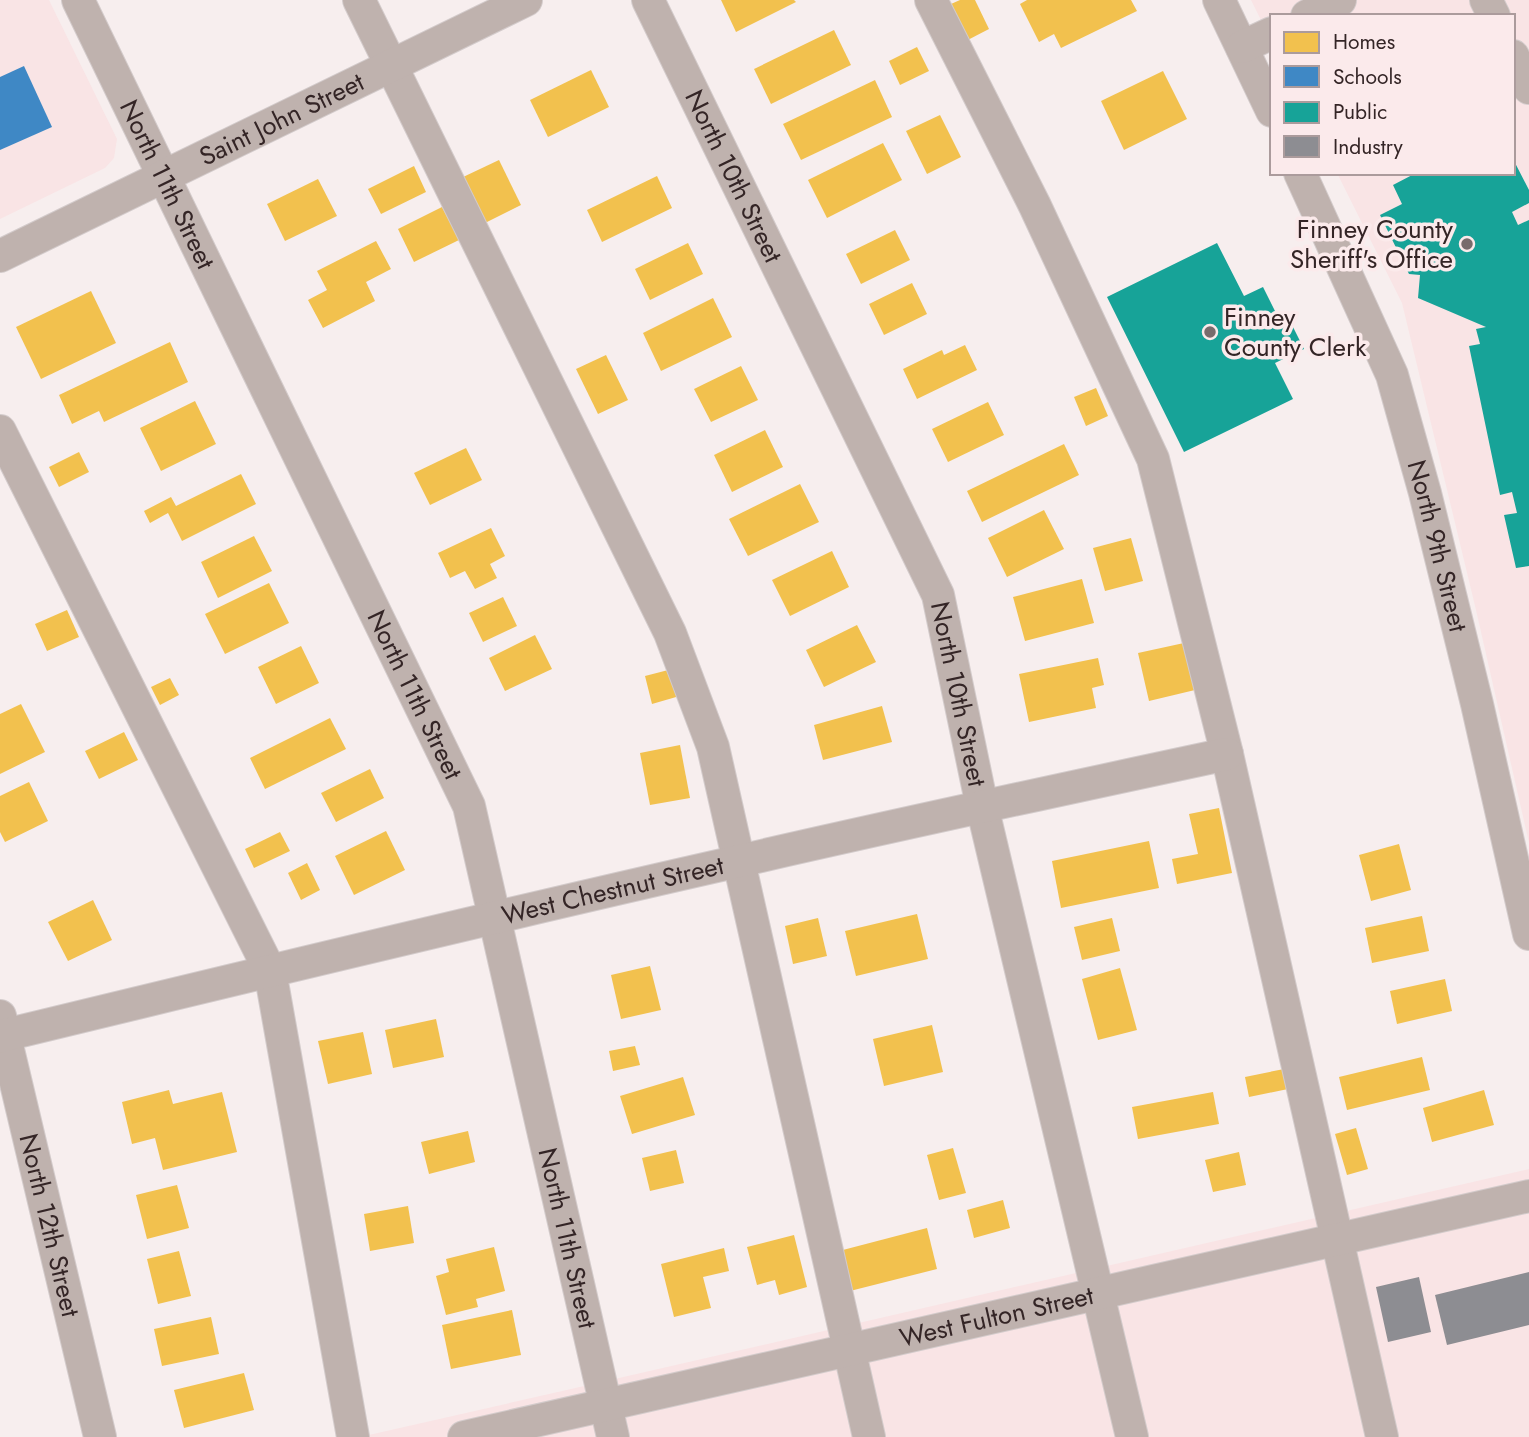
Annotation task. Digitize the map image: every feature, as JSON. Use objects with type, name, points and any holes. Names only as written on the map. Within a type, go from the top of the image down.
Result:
[{"type":"street","name":"North 11th Street","points":[[78,0],[469,806],[613,1437]]},
{"type":"street","points":[[359,0],[670,633],[713,747],[869,1437]]},
{"type":"street","name":"Saint John Street","points":[[0,256],[526,0]]},
{"type":"street","name":"North 10th Street","points":[[648,0],[938,595],[982,806],[1132,1437]]},
{"type":"street","points":[[931,0],[1035,206],[1153,459],[1227,754],[1382,1437]]},
{"type":"street","points":[[1219,0],[1270,107]]},
{"type":"street","points":[[1311,14],[1339,0]]},
{"type":"street","points":[[1242,47],[1270,34]]},
{"type":"street","points":[[1515,60],[1529,88]]},
{"type":"street","name":"North 9th Street","points":[[1301,175],[1392,375],[1425,494],[1477,704],[1529,934]]},
{"type":"street","points":[[0,430],[270,971],[354,1437]]},
{"type":"street","name":"West Chestnut Street","points":[[2,1029],[270,971],[982,806],[1227,754]]},
{"type":"street","name":"North 12th Street","points":[[2,1029],[100,1437]]},
{"type":"street","name":"West Fulton Street","points":[[464,1437],[1529,1196]]},
{"type":"shaded area","points":[[0,0],[49,0],[117,139],[114,158],[105,168],[0,219]]},
{"type":"shaded area","points":[[1251,0],[1529,0],[1529,843],[1402,303],[1338,175],[1515,175],[1515,14],[1270,14],[1270,38]]},
{"type":"shaded area","points":[[1529,1169],[1529,1437],[360,1437],[571,1389]]},
{"type":"building: Homes","points":[[721,0],[794,0],[796,2],[736,32]]},
{"type":"building: Homes","points":[[960,0],[975,0],[989,29],[960,44],[942,8]]},
{"type":"building: Homes","points":[[1027,0],[1131,0],[1137,11],[1061,48],[1054,34],[1039,42],[1020,4]]},
{"type":"building: Homes","points":[[834,30],[851,65],[771,104],[754,69]]},
{"type":"building: Homes","points":[[917,47],[929,71],[900,85],[889,61]]},
{"type":"building: Homes","points":[[591,70],[609,107],[548,137],[530,100]]},
{"type":"building: Homes","points":[[1163,71],[1187,119],[1124,150],[1101,101]]},
{"type":"building: Homes","points":[[875,80],[892,117],[801,160],[783,124]]},
{"type":"building: Homes","points":[[940,115],[961,157],[927,174],[906,131]]},
{"type":"building: Homes","points":[[883,143],[902,180],[827,218],[808,180]]},
{"type":"building: Homes","points":[[499,160],[521,205],[483,224],[461,178]]},
{"type":"building: Homes","points":[[414,166],[426,192],[381,214],[368,189]]},
{"type":"building: Homes","points":[[657,176],[672,208],[602,242],[587,210]]},
{"type":"building: Homes","points":[[318,179],[337,216],[285,241],[267,204]]},
{"type":"building: Homes","points":[[442,207],[459,240],[414,262],[398,229]]},
{"type":"building: Homes","points":[[895,230],[910,260],[861,284],[846,254]]},
{"type":"building: Homes","points":[[376,241],[391,269],[366,282],[375,301],[323,328],[308,300],[327,290],[317,271]]},
{"type":"building: Homes","points":[[688,243],[703,274],[650,300],[635,269]]},
{"type":"building: Homes","points":[[912,283],[927,314],[884,335],[869,304]]},
{"type":"building: Homes","points":[[91,291],[116,343],[41,379],[16,327]]},
{"type":"building: Homes","points":[[713,298],[732,337],[661,371],[643,333]]},
{"type":"building: Homes","points":[[170,342],[188,382],[104,422],[99,411],[72,424],[59,395]]},
{"type":"building: Homes","points":[[965,345],[977,370],[917,399],[903,369],[942,350],[944,355]]},
{"type":"building: Homes","points":[[606,355],[628,400],[598,414],[576,369]]},
{"type":"building: Homes","points":[[741,366],[758,400],[711,422],[694,389]]},
{"type":"building: Homes","points":[[1096,388],[1108,416],[1086,426],[1074,397]]},
{"type":"building: Homes","points":[[195,401],[216,444],[161,471],[140,428]]},
{"type":"building: Homes","points":[[988,402],[1004,435],[948,462],[932,429]]},
{"type":"building: Homes","points":[[765,430],[783,467],[732,492],[714,455]]},
{"type":"building: Homes","points":[[1064,444],[1079,475],[982,522],[967,491]]},
{"type":"building: Homes","points":[[466,448],[482,480],[430,505],[414,473]]},
{"type":"building: Homes","points":[[79,452],[89,472],[59,487],[49,467]]},
{"type":"building: Homes","points":[[241,474],[256,504],[182,541],[168,513],[150,523],[144,511],[171,497],[176,506]]},
{"type":"building: Homes","points":[[800,484],[819,522],[748,556],[729,519]]},
{"type":"building: Homes","points":[[1044,510],[1064,549],[1007,577],[988,538]]},
{"type":"building: Homes","points":[[491,528],[505,556],[490,564],[497,578],[475,589],[465,571],[450,578],[438,553]]},
{"type":"building: Homes","points":[[254,536],[272,571],[218,598],[201,562]]},
{"type":"building: Homes","points":[[1131,538],[1143,581],[1105,591],[1093,548]]},
{"type":"building: Homes","points":[[832,551],[849,587],[790,616],[772,580]]},
{"type":"building: Homes","points":[[1082,579],[1094,623],[1025,641],[1013,597]]},
{"type":"building: Homes","points":[[269,583],[289,623],[225,654],[205,614]]},
{"type":"building: Homes","points":[[503,597],[517,626],[483,642],[469,613]]},
{"type":"building: Homes","points":[[67,610],[79,637],[47,651],[35,624]]},
{"type":"building: Homes","points":[[857,625],[876,662],[824,687],[806,650]]},
{"type":"building: Homes","points":[[535,635],[552,669],[505,691],[489,658]]},
{"type":"building: Homes","points":[[1184,643],[1195,690],[1149,701],[1138,653]]},
{"type":"building: Homes","points":[[301,646],[319,683],[276,704],[258,667]]},
{"type":"building: Homes","points":[[1098,658],[1104,685],[1092,688],[1096,708],[1029,722],[1019,674]]},
{"type":"building: Homes","points":[[676,668],[683,695],[652,704],[645,676]]},
{"type":"building: Homes","points":[[170,678],[179,695],[160,705],[151,687]]},
{"type":"building: Homes","points":[[21,704],[45,752],[0,774],[0,714]]},
{"type":"building: Homes","points":[[882,706],[892,742],[823,760],[814,725]]},
{"type":"building: Homes","points":[[330,718],[346,749],[265,789],[250,758]]},
{"type":"building: Homes","points":[[124,732],[138,760],[99,779],[85,751]]},
{"type":"building: Homes","points":[[680,745],[690,798],[650,805],[640,753]]},
{"type":"building: Homes","points":[[370,769],[384,798],[336,822],[321,793]]},
{"type":"building: Homes","points":[[29,782],[48,821],[5,842],[0,832],[0,796]]},
{"type":"building: Homes","points":[[1219,808],[1232,873],[1177,884],[1172,859],[1198,854],[1189,814]]},
{"type":"building: Homes","points":[[386,831],[405,870],[354,895],[335,856]]},
{"type":"building: Homes","points":[[280,832],[290,851],[254,868],[245,849]]},
{"type":"building: Homes","points":[[1149,841],[1159,888],[1061,908],[1052,861]]},
{"type":"building: Homes","points":[[1399,844],[1411,890],[1371,901],[1359,855]]},
{"type":"building: Homes","points":[[307,863],[320,890],[301,900],[288,873]]},
{"type":"building: Homes","points":[[93,900],[112,940],[68,961],[48,922]]},
{"type":"building: Homes","points":[[917,914],[928,959],[856,976],[845,931]]},
{"type":"building: Homes","points":[[1422,916],[1429,951],[1372,963],[1365,928]]},
{"type":"building: Homes","points":[[818,918],[827,956],[793,964],[785,926]]},
{"type":"building: Homes","points":[[1112,918],[1120,951],[1082,960],[1074,927]]},
{"type":"building: Homes","points":[[650,966],[661,1010],[621,1019],[611,975]]},
{"type":"building: Homes","points":[[1120,968],[1137,1030],[1098,1040],[1082,979]]},
{"type":"building: Homes","points":[[1445,979],[1452,1011],[1397,1024],[1390,991]]},
{"type":"building: Homes","points":[[436,1019],[444,1057],[393,1068],[385,1030]]},
{"type":"building: Homes","points":[[932,1025],[943,1072],[884,1086],[873,1039]]},
{"type":"building: Homes","points":[[363,1032],[372,1074],[328,1084],[318,1041]]},
{"type":"building: Homes","points":[[635,1046],[640,1065],[613,1071],[609,1051]]},
{"type":"building: Homes","points":[[1422,1057],[1430,1090],[1347,1110],[1339,1077]]},
{"type":"building: Homes","points":[[1284,1069],[1288,1089],[1249,1097],[1245,1077]]},
{"type":"building: Homes","points":[[683,1077],[695,1115],[632,1134],[620,1096]]},
{"type":"building: Homes","points":[[169,1090],[173,1104],[222,1092],[237,1152],[163,1170],[155,1138],[132,1144],[122,1102]]},
{"type":"building: Homes","points":[[1484,1090],[1494,1125],[1432,1142],[1423,1108]]},
{"type":"building: Homes","points":[[1213,1092],[1219,1124],[1138,1139],[1132,1107]]},
{"type":"building: Homes","points":[[1356,1128],[1368,1169],[1347,1175],[1335,1134]]},
{"type":"building: Homes","points":[[468,1131],[475,1162],[429,1174],[421,1142]]},
{"type":"building: Homes","points":[[953,1148],[966,1193],[939,1200],[927,1155]]},
{"type":"building: Homes","points":[[676,1150],[684,1183],[650,1191],[642,1158]]},
{"type":"building: Homes","points":[[1239,1152],[1246,1185],[1213,1192],[1205,1160]]},
{"type":"building: Homes","points":[[177,1185],[189,1228],[147,1239],[136,1195]]},
{"type":"building: Homes","points":[[1003,1200],[1010,1228],[974,1238],[967,1210]]},
{"type":"building: Homes","points":[[408,1206],[414,1243],[370,1251],[364,1214]]},
{"type":"building: Homes","points":[[927,1228],[937,1269],[850,1291],[839,1251]]},
{"type":"building: Homes","points":[[794,1235],[807,1287],[779,1295],[775,1280],[757,1285],[747,1247]]},
{"type":"building: Homes","points":[[494,1247],[505,1291],[476,1299],[478,1307],[446,1315],[436,1276],[449,1272],[446,1259]]},
{"type":"building: Homes","points":[[724,1248],[729,1271],[703,1277],[711,1308],[674,1317],[661,1264]]},
{"type":"building: Homes","points":[[179,1251],[191,1296],[158,1304],[147,1259]]},
{"type":"building: Homes","points":[[512,1310],[521,1355],[451,1369],[442,1325]]},
{"type":"building: Homes","points":[[211,1317],[219,1354],[162,1366],[154,1329]]},
{"type":"building: Homes","points":[[244,1373],[254,1410],[184,1428],[174,1390]]},
{"type":"building: Schools","points":[[24,66],[52,127],[0,150],[0,77]]},
{"type":"building: Public","points":[[1515,163],[1529,190],[1529,203],[1512,212],[1518,225],[1529,220],[1529,566],[1516,568],[1504,515],[1517,513],[1512,492],[1500,495],[1469,346],[1480,344],[1476,329],[1486,327],[1418,298],[1420,275],[1409,274],[1380,215],[1402,204],[1393,185],[1412,175],[1515,175]]},
{"type":"building: Public","name":"Finney County Clerk","points":[[1217,243],[1244,296],[1263,287],[1277,315],[1285,311],[1304,349],[1275,363],[1293,399],[1184,452],[1107,297]]},
{"type":"building: Industry","points":[[1529,1272],[1529,1325],[1447,1345],[1435,1295]]},
{"type":"building: Industry","points":[[1419,1277],[1431,1332],[1388,1342],[1376,1287]]},
{"type":"place","name":"Finney County Sheriff's Office","points":[[1467,244]]},
{"type":"place","name":"Finney County Clerk","points":[[1210,332]]}]
